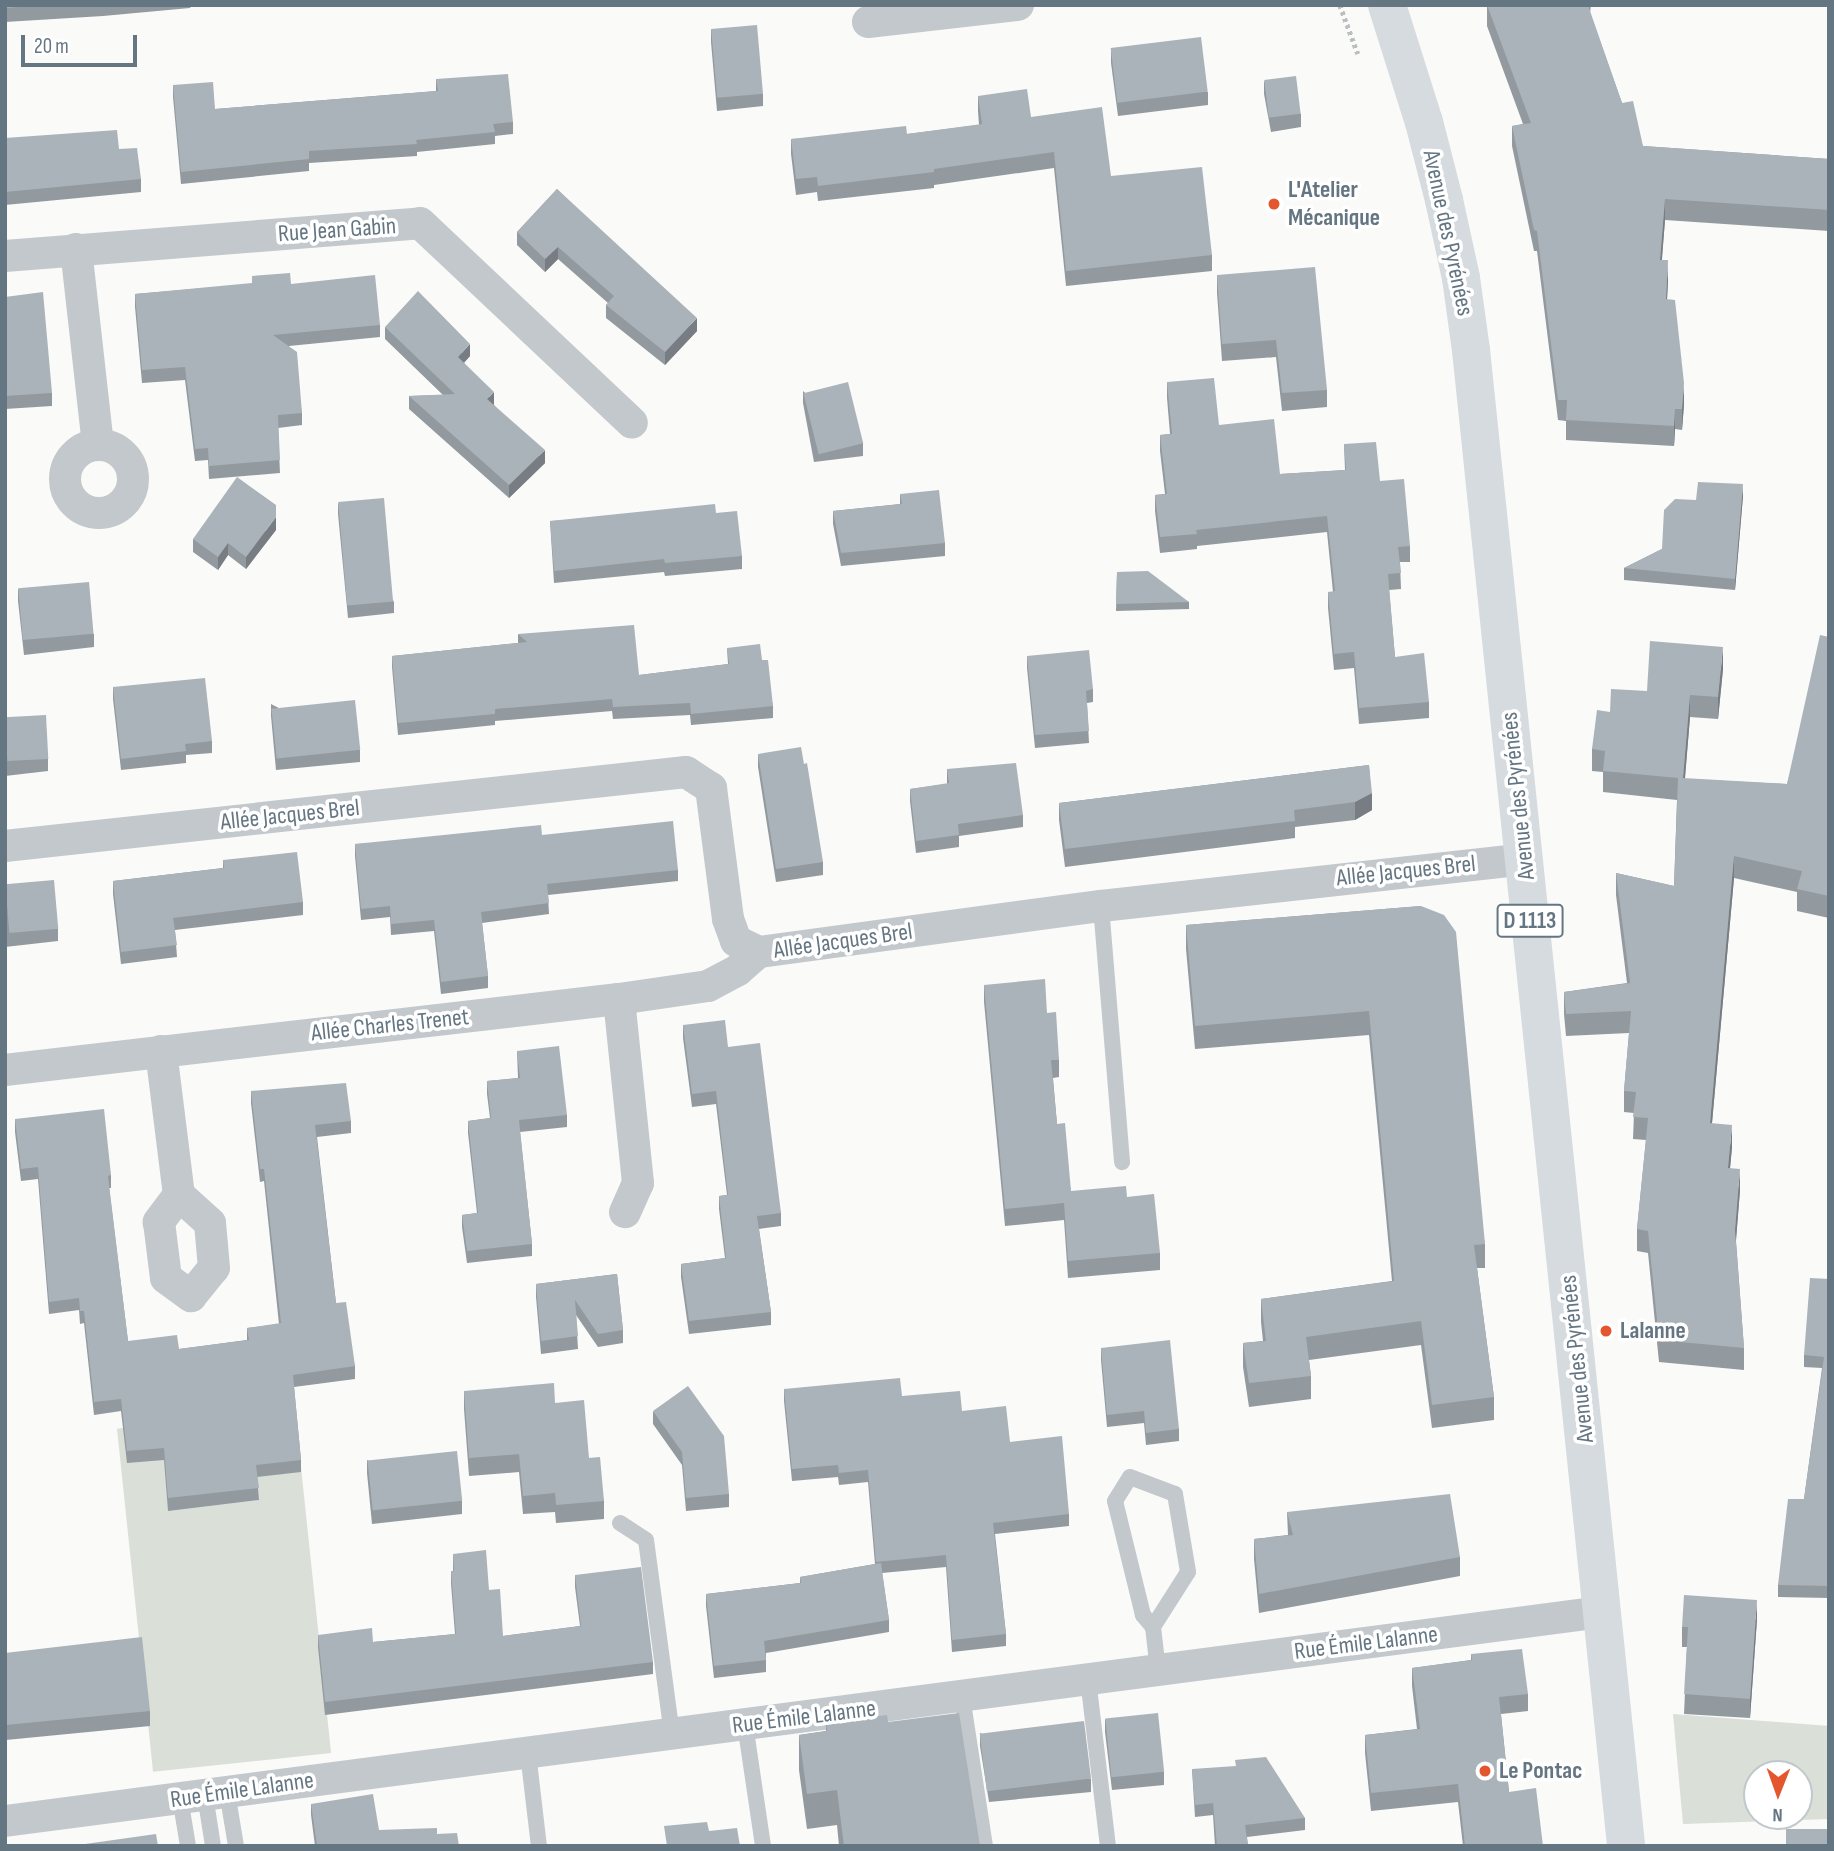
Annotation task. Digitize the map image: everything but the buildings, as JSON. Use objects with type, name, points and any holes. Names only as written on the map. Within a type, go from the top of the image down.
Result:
[{"type":"main road","name":"Avenue des Pyrénées","points":[[1387,5],[1424,122],[1461,278],[1626,1846]]},
{"type":"street","points":[[868,22],[1018,5]]},
{"type":"street","name":"Rue Jean Gabin","points":[[5,256],[420,223],[632,423]]},
{"type":"street","points":[[76,249],[98,445]]},
{"type":"street","name":"Allée Jacques Brel","points":[[5,846],[686,772],[710,788],[728,919],[736,941],[759,952],[1101,906],[1524,859]]},
{"type":"street","name":"Allée Charles Trenet","points":[[5,1070],[619,999],[708,986],[738,970],[759,952]]},
{"type":"street","points":[[619,999],[638,1182],[625,1212]]},
{"type":"street","points":[[161,1051],[179,1195]]},
{"type":"street","name":"Rue Émile Lalanne","points":[[5,1821],[1602,1612]]},
{"type":"lane","points":[[1101,906],[1122,1162]]},
{"type":"lane","points":[[1153,1627],[1188,1572],[1175,1494],[1130,1477],[1115,1501],[1143,1615],[1153,1627],[1158,1670]]},
{"type":"lane","points":[[620,1523],[646,1540],[672,1734]]},
{"type":"lane","points":[[1088,1679],[1108,1846]]},
{"type":"lane","points":[[962,1696],[985,1846]]},
{"type":"lane","points":[[745,1724],[762,1846]]},
{"type":"lane","points":[[528,1753],[539,1846]]},
{"type":"lane","points":[[188,1846],[204,1795]]},
{"type":"lane","points":[[204,1795],[213,1846]]},
{"type":"lane","points":[[204,1795],[236,1846]]},
{"type":"path","points":[[1340,5],[1361,62]]},
{"type":"shaded area","points":[[295,1410],[331,1753],[153,1772],[117,1429]]},
{"type":"shaded area","points":[[1673,1714],[1829,1726],[1829,1819],[1813,1820],[1813,1760],[1743,1760],[1743,1822],[1683,1824]]},
{"type":"place","name":"L'Atelier Mécanique","points":[[1274,204]]},
{"type":"place","name":"Lalanne","points":[[1606,1331]]},
{"type":"place","name":"Le Pontac","points":[[1485,1771]]}]
